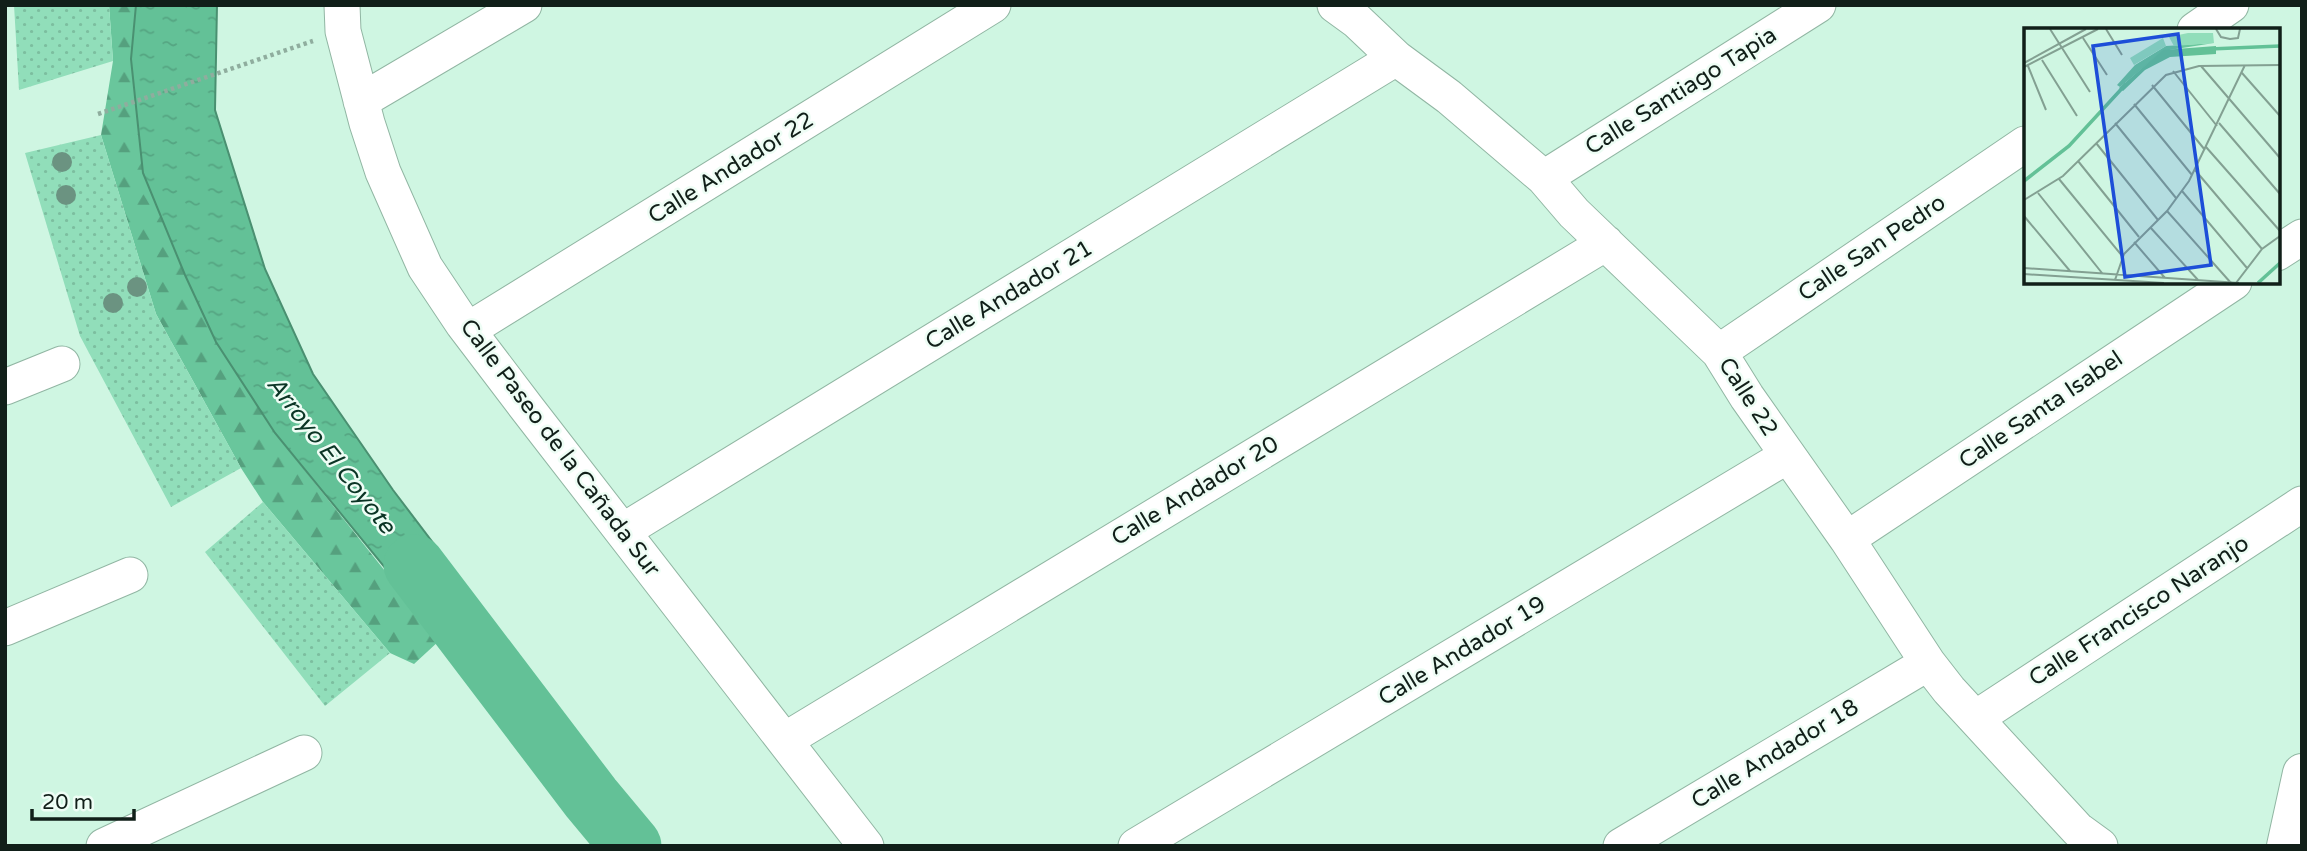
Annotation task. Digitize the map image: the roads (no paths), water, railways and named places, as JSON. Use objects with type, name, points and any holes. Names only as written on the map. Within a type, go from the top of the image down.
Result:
[{"type":"street","name":"Calle Paseo de la Cañada Sur","points":[[342,5],[343,31],[383,172],[425,267],[468,330],[866,846]]},
{"type":"street","points":[[361,101],[524,5]]},
{"type":"street","name":"Calle Andador 22","points":[[468,330],[993,5]]},
{"type":"street","name":"Calle Santiago Tapia","points":[[1545,177],[1818,5]]},
{"type":"street","points":[[2198,28],[2231,5]]},
{"type":"street","name":"Calle 22","points":[[1358,11],[1396,58],[1449,97],[1545,177],[1574,213],[1718,352],[1787,456],[1847,539],[1928,663],[1949,690],[2078,830],[2100,846]]},
{"type":"street","name":"Calle Andador 21","points":[[623,531],[1396,58]]},
{"type":"street","name":"Calle San Pedro","points":[[1718,352],[2024,145]]},
{"type":"street","points":[[2279,252],[2302,237]]},
{"type":"street","name":"Calle Andador 20","points":[[785,740],[1606,243]]},
{"type":"street","name":"Calle Santa Isabel","points":[[1847,539],[2231,284]]},
{"type":"street","points":[[5,387],[62,364]]},
{"type":"street","name":"Calle Andador 19","points":[[1136,846],[1787,456]]},
{"type":"street","name":"Calle Francisco Naranjo","points":[[1976,718],[2302,504]]},
{"type":"street","points":[[5,628],[130,575]]},
{"type":"street","name":"Calle Andador 18","points":[[1621,846],[1928,663]]},
{"type":"street","points":[[103,846],[304,753]]},
{"type":"street","points":[[2287,846],[2302,774]]},
{"type":"water","points":[[136,5],[217,5],[215,110],[265,269],[313,374],[393,490],[487,614],[446,648],[400,586],[275,433],[216,342],[143,173],[131,59]]},
{"type":"waterway","name":"Arroyo El Coyote","points":[[414,565],[591,798],[631,846]]}]
